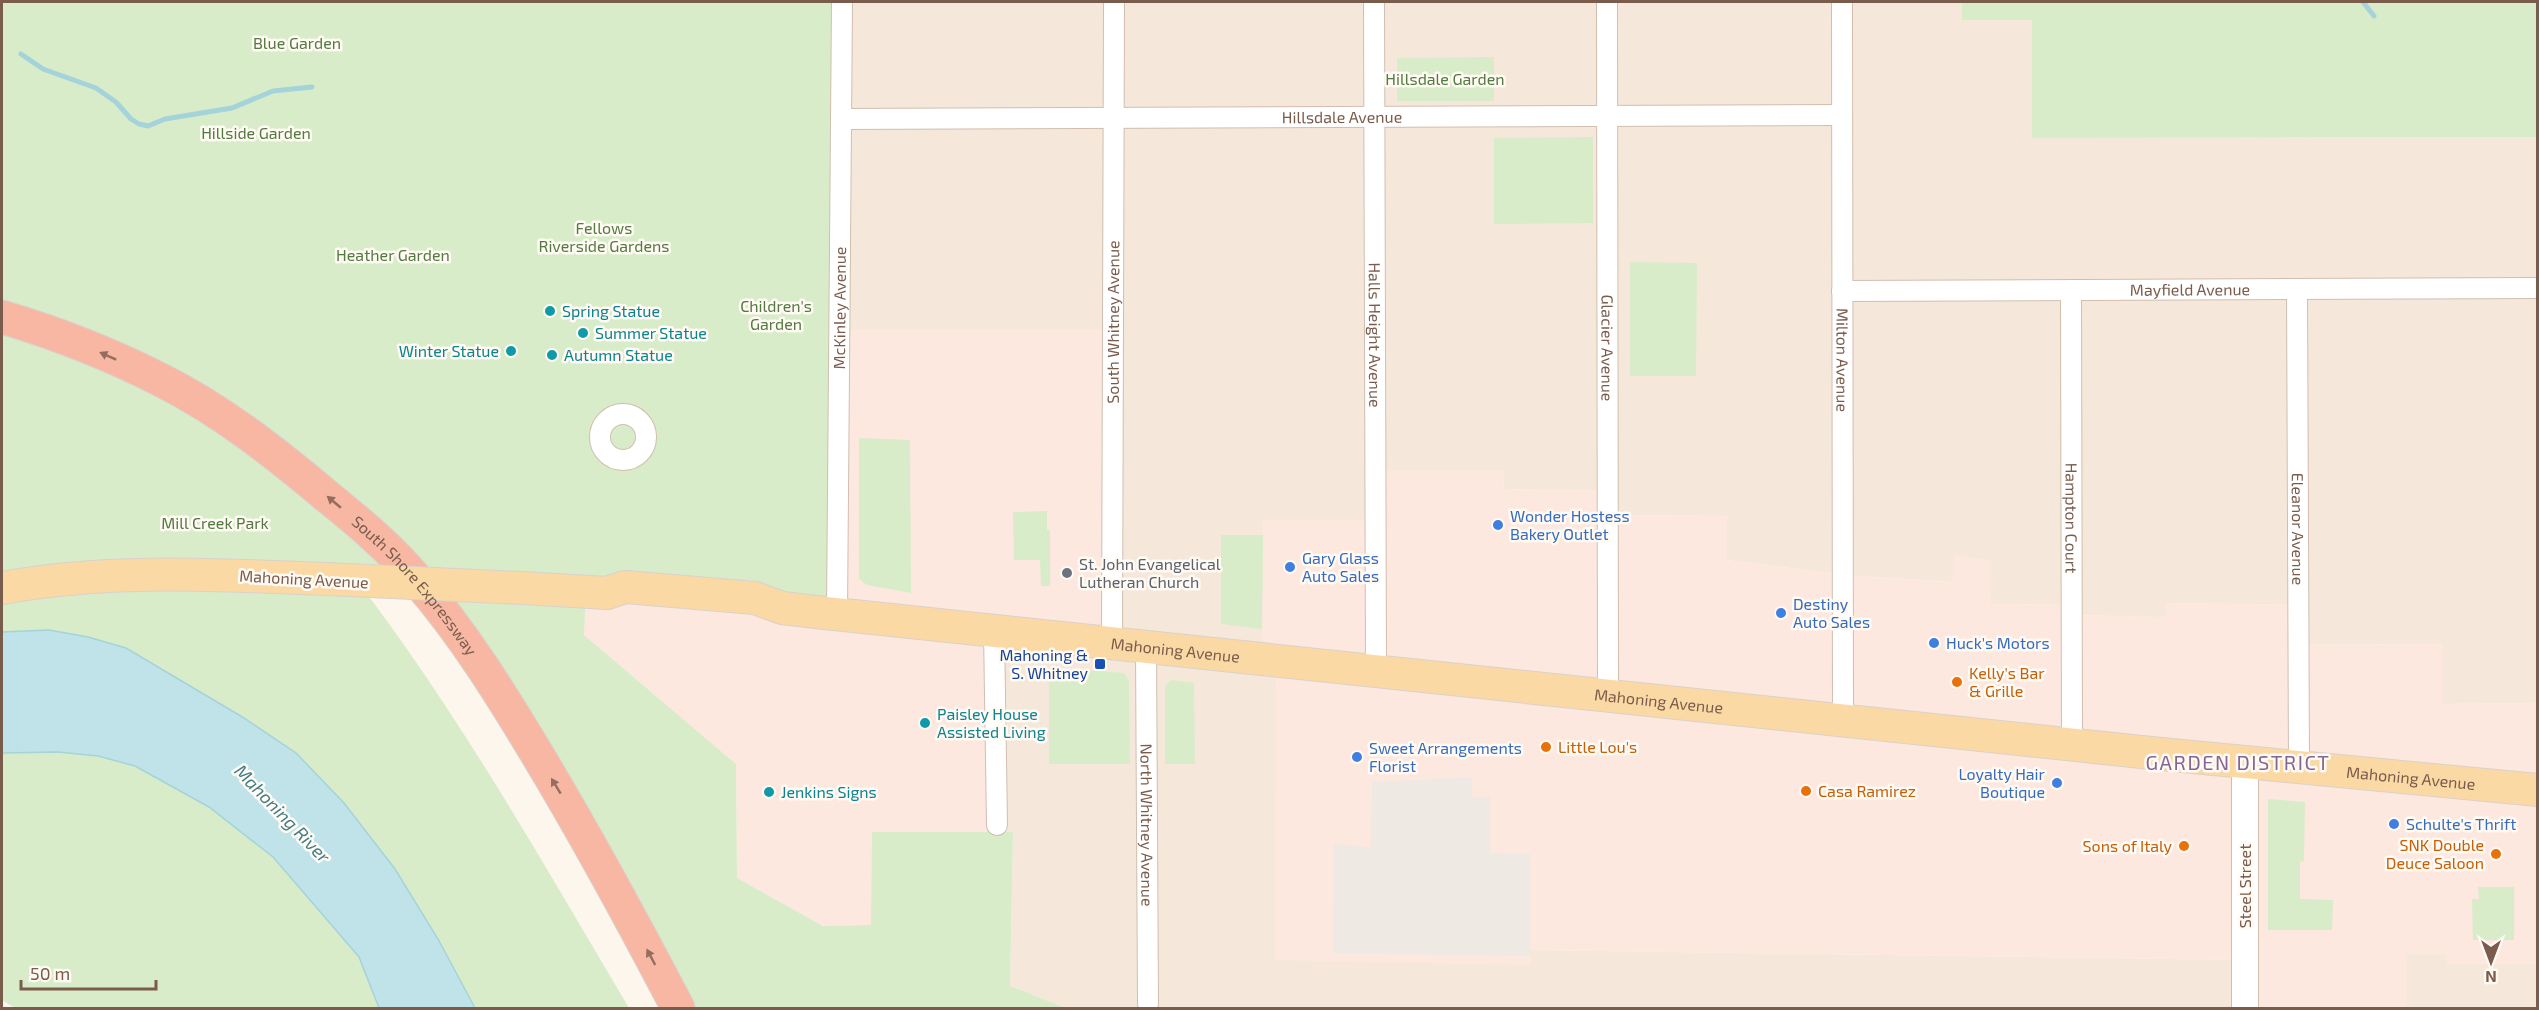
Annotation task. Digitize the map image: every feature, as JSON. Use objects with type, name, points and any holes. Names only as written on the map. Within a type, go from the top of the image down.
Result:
[{"type":"highway","name":"South Shore Expressway","points":[[2,318],[72,341],[161,380],[237,426],[297,471],[371,532],[417,579],[507,703],[623,903],[678,1008]]},
{"type":"main road","name":"Mahoning Avenue","points":[[2,588],[64,578],[171,573],[607,593],[625,587],[755,598],[782,608],[1146,647],[2244,763],[2538,790]]},
{"type":"street","name":"McKinley Avenue","points":[[837,614],[842,2]]},
{"type":"street","name":"South Whitney Avenue","points":[[1112,643],[1114,2]]},
{"type":"street","name":"Halls Height Avenue","points":[[1374,2],[1376,670]]},
{"type":"street","name":"Glacier Avenue","points":[[1607,2],[1608,694]]},
{"type":"street","name":"Milton Avenue","points":[[1842,2],[1844,719]]},
{"type":"street","name":"Hillsdale Avenue","points":[[841,119],[1842,115]]},
{"type":"street","name":"Mayfield Avenue","points":[[1842,291],[2538,288]]},
{"type":"street","name":"Eleanor Avenue","points":[[2297,289],[2299,768]]},
{"type":"street","name":"Hampton Court","points":[[2071,290],[2072,745]]},
{"type":"street","points":[[994,630],[997,825]]},
{"type":"street","name":"North Whitney Avenue","points":[[1146,647],[1148,1004]]},
{"type":"street","name":"Steel Street","points":[[2244,763],[2245,1008]]},
{"type":"shaded area","points":[[842,2],[1962,2],[1962,20],[2032,20],[2032,138],[2537,137],[2537,703],[2443,704],[2443,644],[2298,645],[2297,605],[2166,603],[2166,617],[2072,615],[2071,605],[1990,604],[1990,560],[1953,582],[1843,575],[1727,560],[1726,516],[1608,515],[1607,491],[1504,489],[1503,471],[1376,520],[1263,520],[1530,965],[1530,950],[2245,960],[2245,1008],[1066,1008],[1010,986],[1013,833],[997,832],[866,330],[839,329]]},
{"type":"shaded area","points":[[839,329],[1113,329],[1112,643],[994,630],[997,832],[871,925],[823,926],[737,878],[736,764],[584,635],[585,591]]},
{"type":"shaded area","points":[[1376,471],[1503,471],[1504,489],[1608,491],[1608,515],[1727,516],[1727,560],[1843,575],[1952,582],[1954,555],[1990,560],[1991,604],[2072,605],[2072,615],[2156,617],[2166,616],[2166,603],[2298,605],[2298,645],[2443,644],[2443,704],[2537,703],[2537,964],[2447,964],[2446,954],[2407,954],[2407,1008],[2245,1008],[2245,960],[1530,950],[1530,965],[1275,960],[1276,660],[1262,658],[1263,520],[1376,520]]},
{"type":"shaded area","points":[[1472,777],[1472,797],[1490,797],[1490,853],[1530,854],[1530,956],[1333,953],[1334,844],[1371,847],[1372,782]]},
{"type":"shaded area","points":[[2537,898],[2537,1008],[2407,1008],[2407,954],[2447,954]]},
{"type":"green space","points":[[2,2],[842,2],[837,614],[586,591],[584,635],[736,764],[737,878],[823,926],[871,925],[872,832],[1013,832],[1010,986],[1066,1008],[678,1008],[420,584],[358,582],[432,685],[500,791],[629,1008],[475,1008],[438,939],[395,869],[126,648],[88,637],[49,630],[2,632]]},
{"type":"green space","points":[[1962,2],[2537,2],[2537,137],[2032,138],[2032,20],[1962,20]]},
{"type":"green space","name":"Hillsdale Garden","points":[[1494,57],[1494,101],[1397,101],[1397,58]]},
{"type":"green space","points":[[1593,137],[1593,223],[1494,224],[1494,138]]},
{"type":"green space","points":[[1630,262],[1697,263],[1696,376],[1630,376]]},
{"type":"green space","points":[[859,438],[910,440],[911,593],[867,585],[859,579]]},
{"type":"green space","points":[[1047,511],[1047,530],[1050,530],[1050,586],[1041,586],[1040,560],[1014,560],[1013,512]]},
{"type":"green space","points":[[1221,535],[1263,535],[1262,629],[1221,624]]},
{"type":"green space","points":[[1056,668],[1124,673],[1129,680],[1130,764],[1049,764],[1049,673]]},
{"type":"green space","points":[[1171,680],[1194,683],[1195,764],[1165,764],[1165,686]]},
{"type":"green space","points":[[12,751],[98,756],[135,766],[209,807],[273,857],[359,957],[379,1008],[15,1008],[2,1000],[2,753]]},
{"type":"green space","points":[[2268,799],[2305,802],[2304,861],[2300,862],[2300,899],[2333,900],[2332,930],[2268,930]]},
{"type":"green space","points":[[2478,887],[2514,887],[2514,940],[2473,940],[2472,899],[2479,899]]},
{"type":"water","name":"Mahoning River","points":[[49,630],[88,637],[126,648],[244,718],[296,753],[344,803],[395,869],[438,939],[475,1008],[379,1008],[359,957],[273,857],[209,807],[135,766],[98,756],[58,752],[2,753],[2,632]]},
{"type":"waterway","points":[[2363,2],[2374,16]]},
{"type":"waterway","points":[[21,54],[43,69],[96,88],[116,102],[131,119],[148,126],[165,119],[232,108],[273,91],[312,87]]},
{"type":"place","name":"Spring Statue","points":[[550,311]]},
{"type":"place","name":"Summer Statue","points":[[583,333]]},
{"type":"place","name":"Winter Statue","points":[[511,351]]},
{"type":"place","name":"Autumn Statue","points":[[552,355]]},
{"type":"place","name":"Wonder Hostess Bakery Outlet","points":[[1498,525]]},
{"type":"place","name":"Gary Glass Auto Sales","points":[[1290,567]]},
{"type":"place","name":"St. John Evangelical Lutheran Church","points":[[1067,573]]},
{"type":"place","name":"Destiny Auto Sales","points":[[1781,613]]},
{"type":"place","name":"Huck's Motors","points":[[1934,643]]},
{"type":"place","name":"Mahoning & S. Whitney","points":[[1100,664]]},
{"type":"place","name":"Kelly's Bar & Grille","points":[[1957,682]]},
{"type":"place","name":"Paisley House Assisted Living","points":[[925,723]]},
{"type":"place","name":"Little Lou's","points":[[1546,747]]},
{"type":"place","name":"Sweet Arrangements Florist","points":[[1357,757]]},
{"type":"place","name":"Loyalty Hair Boutique","points":[[2057,783]]},
{"type":"place","name":"Casa Ramirez","points":[[1806,791]]},
{"type":"place","name":"Jenkins Signs","points":[[769,792]]},
{"type":"place","name":"Schulte's Thrift","points":[[2394,824]]},
{"type":"place","name":"Sons of Italy","points":[[2184,846]]},
{"type":"place","name":"SNK Double Deuce Saloon","points":[[2496,854]]},
{"type":"district","name":"GARDEN DISTRICT","points":[[2238,763]]},
{"type":"park label","name":"Blue Garden","points":[[297,43]]},
{"type":"park label","name":"Hillside Garden","points":[[256,133]]},
{"type":"park label","name":"Fellows Riverside Gardens","points":[[604,237]]},
{"type":"park label","name":"Heather Garden","points":[[393,255]]},
{"type":"park label","name":"Children's Garden","points":[[776,315]]},
{"type":"park label","name":"Mill Creek Park","points":[[215,523]]}]
